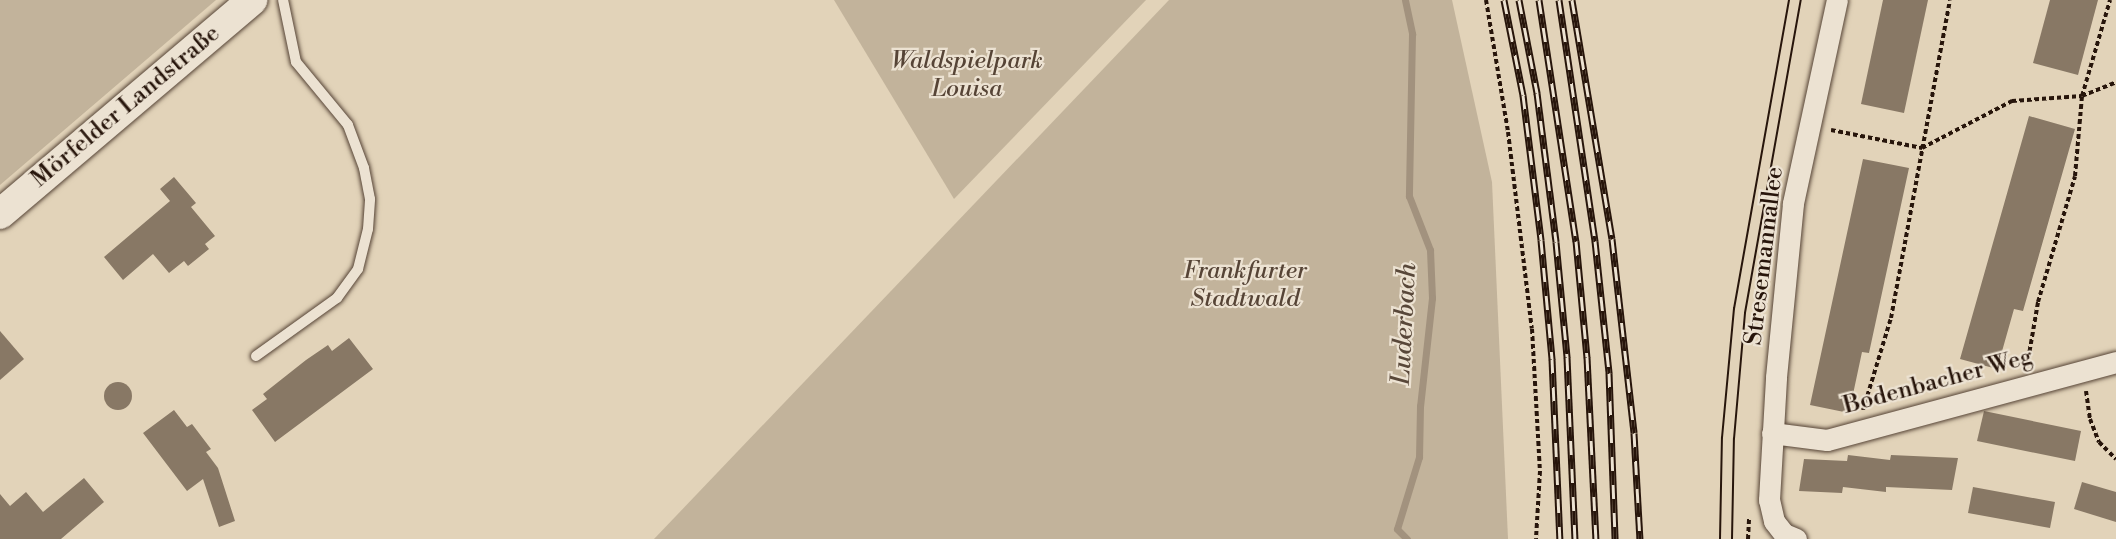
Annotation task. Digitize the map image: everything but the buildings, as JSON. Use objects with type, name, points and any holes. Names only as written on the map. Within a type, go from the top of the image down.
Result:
[{"type":"main road","name":"Mörfelder Landstraße","points":[[0,214],[252,0]]},
{"type":"street","name":"Stresemannallee","points":[[1796,539],[1784,534],[1774,520],[1768,500],[1773,433],[1793,203],[1837,0]]},
{"type":"street","name":"Bodenbacher Weg","points":[[1773,433],[1827,440],[2083,369],[2116,362]]},
{"type":"lane","points":[[256,356],[337,298],[358,269],[368,229],[370,199],[364,168],[348,125],[296,62],[284,0]]},
{"type":"path","points":[[1486,0],[1508,132],[1532,329],[1540,471],[1536,539]]},
{"type":"path","points":[[1858,431],[1891,318],[1950,0]]},
{"type":"path","points":[[2026,385],[2027,348],[2037,302],[2074,177],[2082,96],[2110,0]]},
{"type":"path","points":[[1831,130],[1922,148],[2012,101],[2082,96],[2116,82]]},
{"type":"path","points":[[1829,142],[1834,120]]},
{"type":"path","points":[[2083,369],[2090,419],[2099,442],[2116,459]]},
{"type":"green space","points":[[0,0],[216,0],[0,185]]},
{"type":"green space","name":"Waldspielpark Louisa","points":[[834,0],[1146,0],[954,199]]},
{"type":"green space","name":"Frankfurter Stadtwald","points":[[1169,0],[1452,0],[1492,182],[1508,539],[654,539]]},
{"type":"waterway","name":"Luderbach","points":[[1405,0],[1412,34],[1409,196],[1430,250],[1432,298],[1420,406],[1419,457],[1397,529],[1407,539]]},
{"type":"tram line","points":[[1720,539],[1722,438],[1734,309],[1789,0]]},
{"type":"tram line","points":[[1732,539],[1734,439],[1745,313],[1801,0]]},
{"type":"railway","points":[[1504,0],[1523,95],[1541,240],[1552,359],[1560,539]]},
{"type":"railway","points":[[1519,0],[1537,93],[1556,242],[1567,357],[1575,539]]},
{"type":"railway","points":[[1539,0],[1576,241],[1587,357],[1596,539]]},
{"type":"railway","points":[[1559,0],[1595,241],[1609,373],[1615,539]]},
{"type":"railway","points":[[1572,0],[1612,239],[1634,433],[1640,539]]}]
